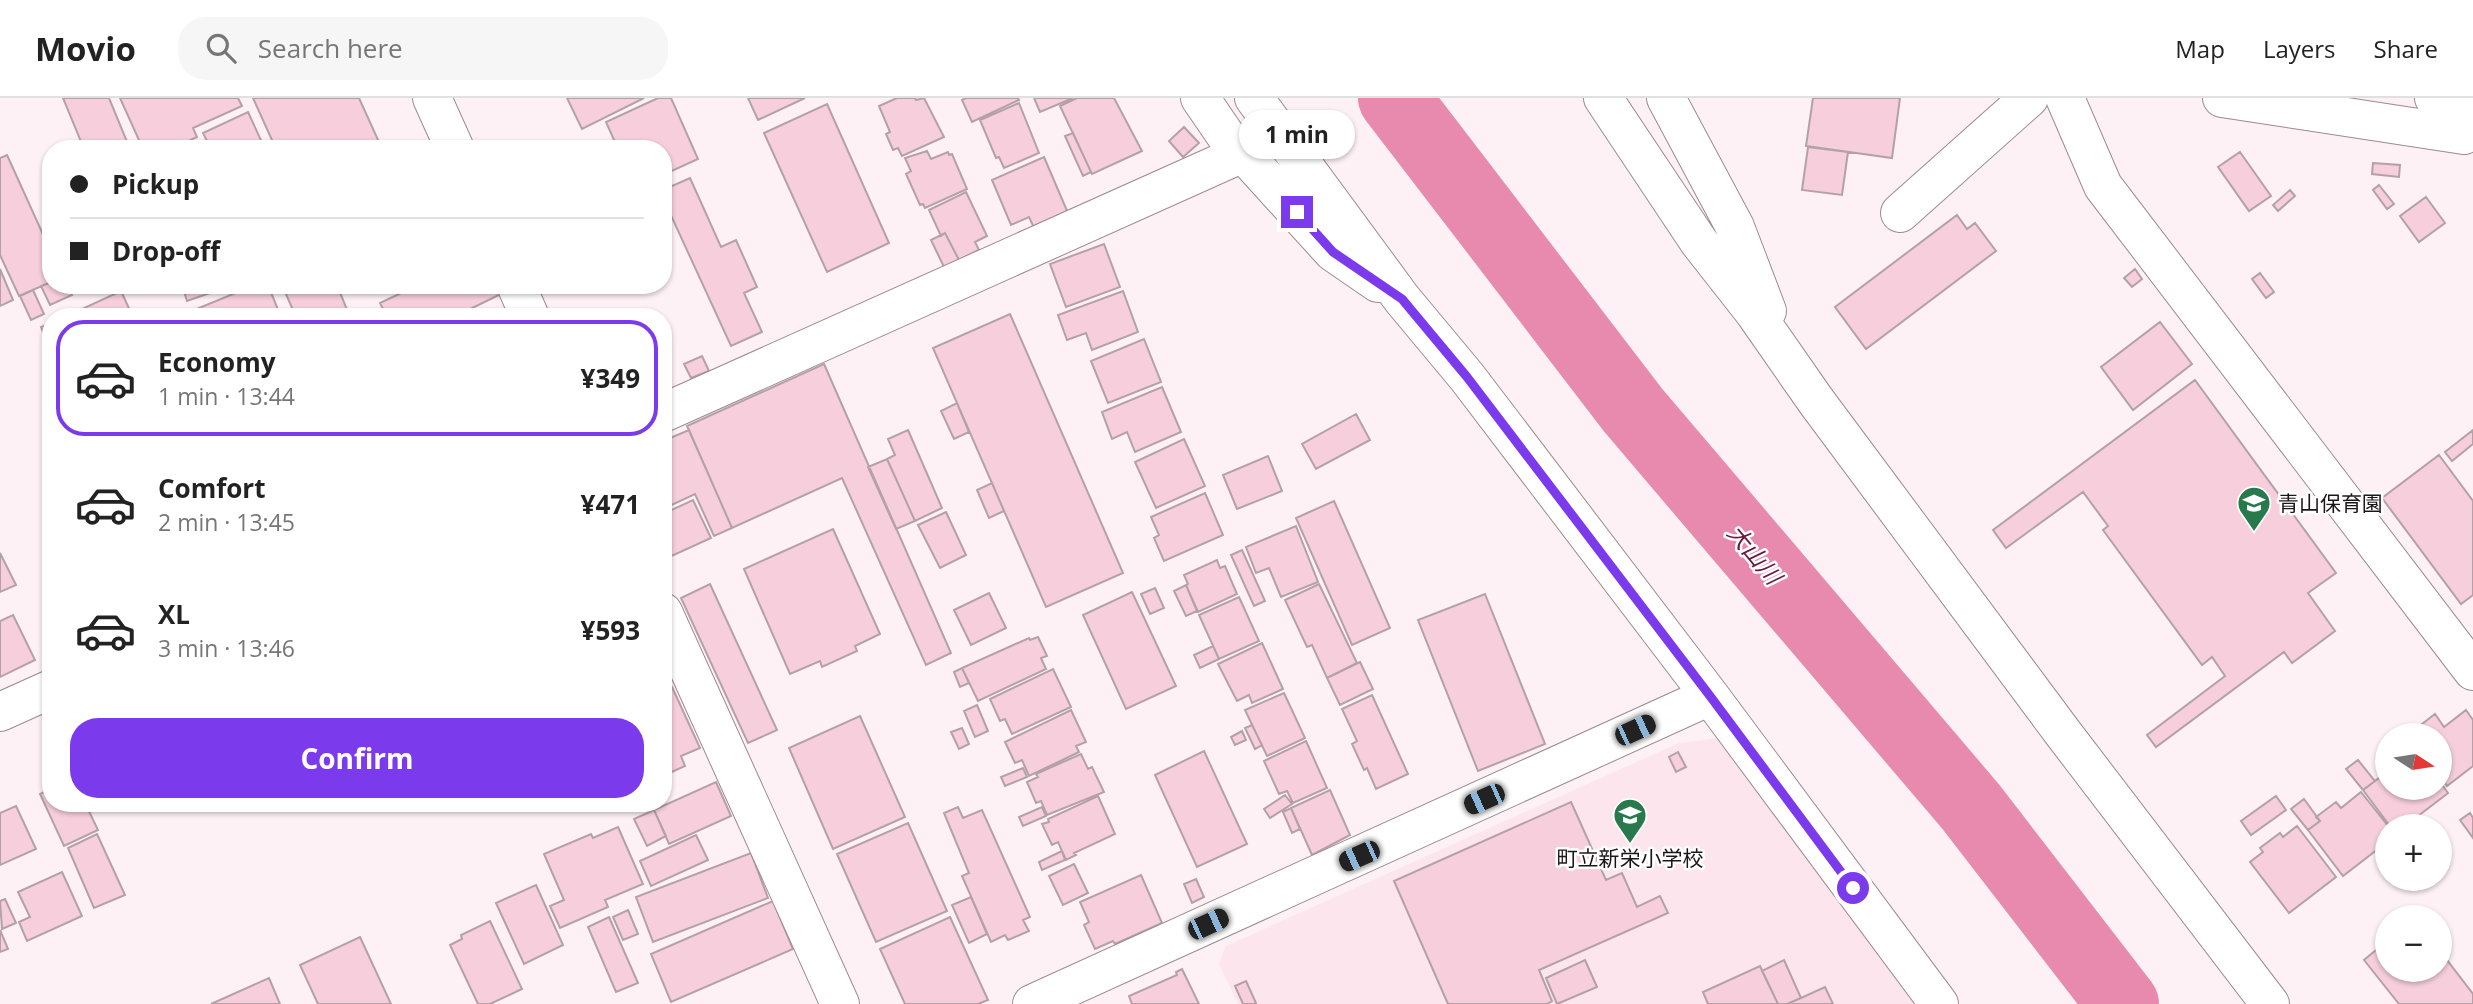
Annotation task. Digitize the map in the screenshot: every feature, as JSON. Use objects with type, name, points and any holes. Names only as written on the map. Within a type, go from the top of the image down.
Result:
[{"type":"street","points":[[432,98],[451,140]]},
{"type":"street","points":[[1200,98],[1239,155]]},
{"type":"street","points":[[1254,98],[1402,299],[1467,377],[1710,696],[1939,1004]]},
{"type":"street","points":[[1603,98],[1699,242],[1754,312],[2063,733],[2270,1004]]},
{"type":"street","points":[[1666,98],[1735,227],[1786,359]]},
{"type":"street","points":[[1900,213],[2029,98]]},
{"type":"street","points":[[2065,98],[2103,186],[2473,671]]},
{"type":"street","points":[[2222,98],[2463,117]]},
{"type":"street","points":[[672,409],[1243,153],[1333,252],[1402,299]]},
{"type":"street","points":[[672,632],[840,1004]]},
{"type":"street","points":[[0,712],[42,693]]},
{"type":"street","points":[[1032,1004],[1710,696]]},
{"type":"shaded area","name":"町立新栄小学校","points":[[1727,737],[1926,1004],[1238,1004],[1219,964],[1226,946],[1679,743]]},
{"type":"building","points":[[63,98],[109,98],[126,140],[80,140]]},
{"type":"building","points":[[120,98],[238,98],[242,106],[193,128],[197,137],[191,140],[139,140]]},
{"type":"building","points":[[253,98],[359,98],[378,140],[272,140]]},
{"type":"building","points":[[567,98],[644,98],[582,129]]},
{"type":"building","points":[[658,98],[671,98],[698,159],[672,171],[672,140],[614,140],[606,122]]},
{"type":"building","points":[[748,98],[805,98],[758,120]]},
{"type":"building","points":[[897,98],[924,98],[944,137],[902,156],[898,148],[893,150],[886,134],[890,132],[879,106]]},
{"type":"building","points":[[1034,98],[1073,98],[1040,112]]},
{"type":"building","points":[[1077,98],[1114,98],[1142,151],[1092,174],[1060,106]]},
{"type":"building","points":[[1813,98],[1900,98],[1892,158],[1806,146]]},
{"type":"building","points":[[962,100],[1019,100],[972,122]]},
{"type":"building","points":[[1019,103],[1039,153],[1004,168],[999,157],[996,158],[980,120]]},
{"type":"building","points":[[827,104],[889,243],[827,272],[764,133]]},
{"type":"building","points":[[248,112],[261,140],[206,140],[203,133]]},
{"type":"building","points":[[1184,127],[1199,143],[1183,157],[1169,141]]},
{"type":"building","points":[[1073,133],[1091,172],[1083,176],[1065,136]]},
{"type":"building","points":[[1808,147],[1848,152],[1842,195],[1802,190]]},
{"type":"building","points":[[927,151],[931,159],[948,152],[949,155],[952,154],[967,189],[925,208],[923,204],[920,205],[906,174],[911,171],[905,158]]},
{"type":"building","points":[[2240,152],[2271,196],[2249,211],[2218,167]]},
{"type":"building","points":[[7,155],[42,232],[42,286],[19,296],[0,255],[0,158]]},
{"type":"building","points":[[1044,157],[1068,213],[1034,228],[1029,217],[1011,225],[992,180]]},
{"type":"building","points":[[2373,163],[2400,165],[2399,177],[2372,174]]},
{"type":"building","points":[[690,178],[721,247],[736,240],[757,287],[744,293],[762,332],[731,346],[672,218],[672,186]]},
{"type":"building","points":[[2379,185],[2394,204],[2387,209],[2373,190]]},
{"type":"building","points":[[2290,190],[2295,196],[2278,211],[2273,205]]},
{"type":"building","points":[[966,192],[987,236],[975,242],[979,250],[959,260],[945,233],[941,236],[929,210]]},
{"type":"building","points":[[2426,197],[2445,223],[2419,242],[2400,216]]},
{"type":"building","points":[[1957,215],[1967,229],[1975,223],[1996,251],[1866,349],[1835,307]]},
{"type":"building","points":[[945,233],[959,260],[944,267],[931,240]]},
{"type":"building","points":[[1104,244],[1120,287],[1066,307],[1050,264]]},
{"type":"building","points":[[0,269],[13,300],[0,306]]},
{"type":"building","points":[[2135,269],[2142,279],[2132,287],[2124,278]]},
{"type":"building","points":[[2260,273],[2274,292],[2266,298],[2252,279]]},
{"type":"building","points":[[33,290],[42,315],[31,320],[20,296]]},
{"type":"building","points":[[1123,291],[1138,332],[1092,350],[1086,333],[1067,340],[1058,315]]},
{"type":"building","points":[[45,294],[72,295],[50,305]]},
{"type":"building","points":[[114,294],[122,294],[129,308],[84,308]]},
{"type":"building","points":[[185,294],[207,294],[187,301]]},
{"type":"building","points":[[233,294],[272,294],[277,308],[199,308]]},
{"type":"building","points":[[286,294],[341,294],[346,308],[292,308]]},
{"type":"building","points":[[399,294],[501,294],[472,308],[382,308],[380,303]]},
{"type":"building","points":[[1010,314],[1123,573],[1046,607],[933,348]]},
{"type":"building","points":[[2160,322],[2192,364],[2133,410],[2101,367]]},
{"type":"building","points":[[1144,339],[1161,382],[1108,403],[1091,361]]},
{"type":"building","points":[[702,356],[709,371],[691,378],[684,364]]},
{"type":"building","points":[[824,364],[951,653],[926,665],[842,478],[732,528],[687,426]]},
{"type":"building","points":[[2195,380],[2336,573],[2308,593],[2335,631],[2292,663],[2284,652],[2156,747],[2147,735],[2225,676],[2212,657],[2202,665],[2103,530],[2108,526],[2083,492],[2006,548],[1993,530]]},
{"type":"building","points":[[1162,387],[1181,432],[1135,452],[1127,432],[1112,439],[1102,412]]},
{"type":"building","points":[[957,403],[969,432],[954,439],[941,411]]},
{"type":"building","points":[[1356,414],[1370,440],[1316,469],[1302,444]]},
{"type":"building","points":[[689,430],[732,528],[714,536],[695,494],[672,505],[672,437]]},
{"type":"building","points":[[908,430],[942,508],[915,521],[887,459],[895,455],[888,439]]},
{"type":"building","points":[[2473,430],[2473,444],[2452,461],[2445,452]]},
{"type":"building","points":[[1184,439],[1205,486],[1156,508],[1135,462]]},
{"type":"building","points":[[2439,455],[2473,501],[2473,595],[2461,604],[2382,498]]},
{"type":"building","points":[[1268,456],[1282,491],[1237,509],[1223,475]]},
{"type":"building","points":[[887,459],[915,521],[896,529],[868,467]]},
{"type":"building","points":[[992,483],[1004,511],[989,518],[977,490]]},
{"type":"building","points":[[1205,493],[1223,535],[1164,561],[1154,538],[1159,535],[1151,517]]},
{"type":"building","points":[[693,500],[711,538],[672,556],[672,510]]},
{"type":"building","points":[[1334,501],[1390,628],[1352,645],[1296,518]]},
{"type":"building","points":[[946,512],[966,555],[940,568],[918,525]]},
{"type":"building","points":[[1296,526],[1318,582],[1281,597],[1269,568],[1256,573],[1246,547]]},
{"type":"building","points":[[833,529],[880,634],[855,646],[857,651],[822,667],[820,661],[790,674],[744,569]]},
{"type":"building","points":[[1242,550],[1265,601],[1254,606],[1231,555]]},
{"type":"building","points":[[0,553],[16,585],[0,592]]},
{"type":"building","points":[[1217,560],[1220,568],[1225,566],[1237,594],[1198,612],[1184,575]]},
{"type":"building","points":[[710,584],[777,730],[748,743],[681,598]]},
{"type":"building","points":[[1319,584],[1357,663],[1327,678],[1312,645],[1307,647],[1285,600]]},
{"type":"building","points":[[1186,585],[1197,611],[1186,616],[1174,591]]},
{"type":"building","points":[[1155,588],[1164,608],[1150,614],[1141,594]]},
{"type":"building","points":[[1132,592],[1176,686],[1126,709],[1083,615]]},
{"type":"building","points":[[989,593],[1006,628],[971,645],[954,610]]},
{"type":"building","points":[[1485,594],[1545,744],[1478,771],[1418,620]]},
{"type":"building","points":[[1239,597],[1259,641],[1219,659],[1199,615]]},
{"type":"building","points":[[13,615],[35,660],[0,677],[0,621]]},
{"type":"building","points":[[1038,637],[1047,656],[1041,658],[1046,669],[978,701],[962,668],[1029,638]]},
{"type":"building","points":[[1262,643],[1283,689],[1252,703],[1249,695],[1237,701],[1218,664]]},
{"type":"building","points":[[1213,646],[1219,659],[1200,668],[1194,655]]},
{"type":"building","points":[[1360,662],[1373,689],[1340,705],[1327,678]]},
{"type":"building","points":[[962,668],[969,683],[960,687],[954,672]]},
{"type":"building","points":[[1053,669],[1071,707],[1012,734],[1005,719],[1000,721],[990,699]]},
{"type":"building","points":[[672,687],[700,748],[681,756],[685,766],[672,772]]},
{"type":"building","points":[[1284,693],[1305,738],[1267,756],[1245,710]]},
{"type":"building","points":[[1372,695],[1408,774],[1376,789],[1352,744],[1357,741],[1342,709]]},
{"type":"building","points":[[977,705],[988,731],[975,737],[964,711]]},
{"type":"building","points":[[1071,710],[1086,742],[1076,746],[1079,752],[1029,776],[1022,760],[1015,763],[1005,742]]},
{"type":"building","points":[[2466,710],[2473,720],[2473,766],[2452,782],[2452,723],[2449,723]]},
{"type":"building","points":[[2435,714],[2441,723],[2423,723]]},
{"type":"building","points":[[860,716],[905,817],[833,849],[789,748]]},
{"type":"building","points":[[1252,725],[1262,745],[1255,749],[1245,728]]},
{"type":"building","points":[[962,728],[969,744],[959,749],[951,732]]},
{"type":"building","points":[[1242,731],[1246,740],[1235,745],[1231,737]]},
{"type":"building","points":[[1306,741],[1327,788],[1293,803],[1287,791],[1279,794],[1264,761]]},
{"type":"building","points":[[1204,751],[1247,844],[1197,867],[1155,775]]},
{"type":"building","points":[[1678,752],[1686,767],[1676,772],[1669,757]]},
{"type":"building","points":[[1081,754],[1088,769],[1092,767],[1104,792],[1047,815],[1041,801],[1036,803],[1027,782],[1038,777],[1036,774]]},
{"type":"building","points":[[2358,760],[2375,781],[2363,790],[2346,769]]},
{"type":"building","points":[[1023,768],[1027,777],[1005,786],[1001,777]]},
{"type":"building","points":[[2375,781],[2375,800],[2439,800],[2421,814],[2381,814],[2363,790]]},
{"type":"building","points":[[716,782],[731,816],[669,844],[655,812],[672,812],[672,802]]},
{"type":"building","points":[[1330,790],[1350,835],[1312,855],[1291,808]]},
{"type":"building","points":[[2361,792],[2378,814],[2375,814],[2375,851],[2343,876],[2308,830],[2320,821],[2316,817],[2336,802],[2341,808]]},
{"type":"building","points":[[1285,795],[1292,804],[1270,818],[1264,809]]},
{"type":"building","points":[[1098,796],[1115,834],[1074,853],[1076,855],[1066,860],[1058,842],[1052,845],[1042,824]]},
{"type":"building","points":[[2276,796],[2286,810],[2251,835],[2241,821]]},
{"type":"building","points":[[2304,799],[2320,821],[2308,830],[2291,809]]},
{"type":"building","points":[[1571,802],[1606,880],[1622,873],[1637,907],[1660,896],[1668,913],[1539,970],[1552,1001],[1547,1004],[1448,1004],[1394,881]]},
{"type":"building","points":[[16,806],[36,849],[0,865],[0,813]]},
{"type":"building","points":[[958,807],[963,818],[982,810],[1030,917],[1023,920],[1029,931],[1008,940],[1005,935],[991,942],[962,876],[969,873],[944,813]]},
{"type":"building","points":[[1042,807],[1046,816],[1023,826],[1019,817]]},
{"type":"building","points":[[1291,808],[1300,829],[1292,833],[1283,812]]},
{"type":"building","points":[[48,812],[89,812],[98,830],[64,846]]},
{"type":"building","points":[[655,812],[666,836],[647,846],[634,819]]},
{"type":"building","points":[[2470,813],[2473,818],[2473,838],[2460,820]]},
{"type":"building","points":[[908,823],[947,911],[876,942],[837,854]]},
{"type":"building","points":[[2297,826],[2336,877],[2289,913],[2250,862],[2263,852],[2260,848],[2280,833],[2283,837]]},
{"type":"building","points":[[618,827],[643,884],[605,900],[608,907],[560,928],[550,906],[564,900],[544,854],[591,834],[593,838]]},
{"type":"building","points":[[97,834],[125,895],[94,908],[68,848]]},
{"type":"building","points":[[696,835],[708,860],[651,886],[640,861]]},
{"type":"building","points":[[1062,851],[1065,860],[1042,870],[1039,862]]},
{"type":"building","points":[[751,853],[768,898],[653,942],[636,897]]},
{"type":"building","points":[[1074,864],[1088,893],[1063,905],[1049,876]]},
{"type":"building","points":[[62,872],[82,916],[27,941],[19,922],[30,917],[18,892]]},
{"type":"building","points":[[1141,875],[1162,923],[1115,944],[1113,941],[1095,949],[1084,925],[1089,922],[1080,902]]},
{"type":"building","points":[[1196,879],[1204,897],[1192,903],[1184,884]]},
{"type":"building","points":[[536,885],[563,945],[524,964],[496,903]]},
{"type":"building","points":[[971,897],[987,934],[969,943],[952,905]]},
{"type":"building","points":[[5,899],[16,923],[2,929],[0,901]]},
{"type":"building","points":[[773,901],[793,949],[671,1002],[651,954]]},
{"type":"building","points":[[628,910],[638,934],[623,940],[613,917]]},
{"type":"building","points":[[609,917],[638,983],[616,992],[588,927]]},
{"type":"building","points":[[950,917],[988,1000],[978,1004],[905,1004],[880,949]]},
{"type":"building","points":[[490,921],[522,989],[490,1004],[478,1004],[450,945],[462,939],[461,935]]},
{"type":"building","points":[[0,930],[8,949],[0,952]]},
{"type":"building","points":[[360,937],[391,1004],[318,1004],[300,965]]},
{"type":"building","points":[[2375,951],[2375,974],[2364,960]]},
{"type":"building","points":[[1585,960],[1597,987],[1557,1004],[1546,978]]},
{"type":"building","points":[[1784,960],[1801,998],[1787,1004],[1778,1004],[1762,971]]},
{"type":"building","points":[[1760,966],[1778,1004],[1708,1004],[1703,992]]},
{"type":"building","points":[[2452,967],[2473,994],[2473,1004],[2399,1004],[2382,982],[2452,982]]},
{"type":"building","points":[[1182,969],[1199,1004],[1132,1004],[1129,996],[1177,975],[1176,972]]},
{"type":"building","points":[[269,978],[280,1004],[211,1004]]},
{"type":"building","points":[[1246,981],[1256,1003],[1254,1004],[1243,1004],[1235,986]]},
{"type":"building","points":[[1825,987],[1833,1004],[1787,1004],[1801,998]]},
{"type":"waterway","name":"大山川","points":[[1394,98],[1633,410],[1971,807],[2123,1004]]},
{"type":"place","name":"青山保育園","points":[[2254,533]]},
{"type":"place","name":"町立新栄小学校","points":[[1630,845]]},
{"type":"route","points":[[1297,212],[1333,252],[1402,299],[1467,377],[1853,888]]}]
